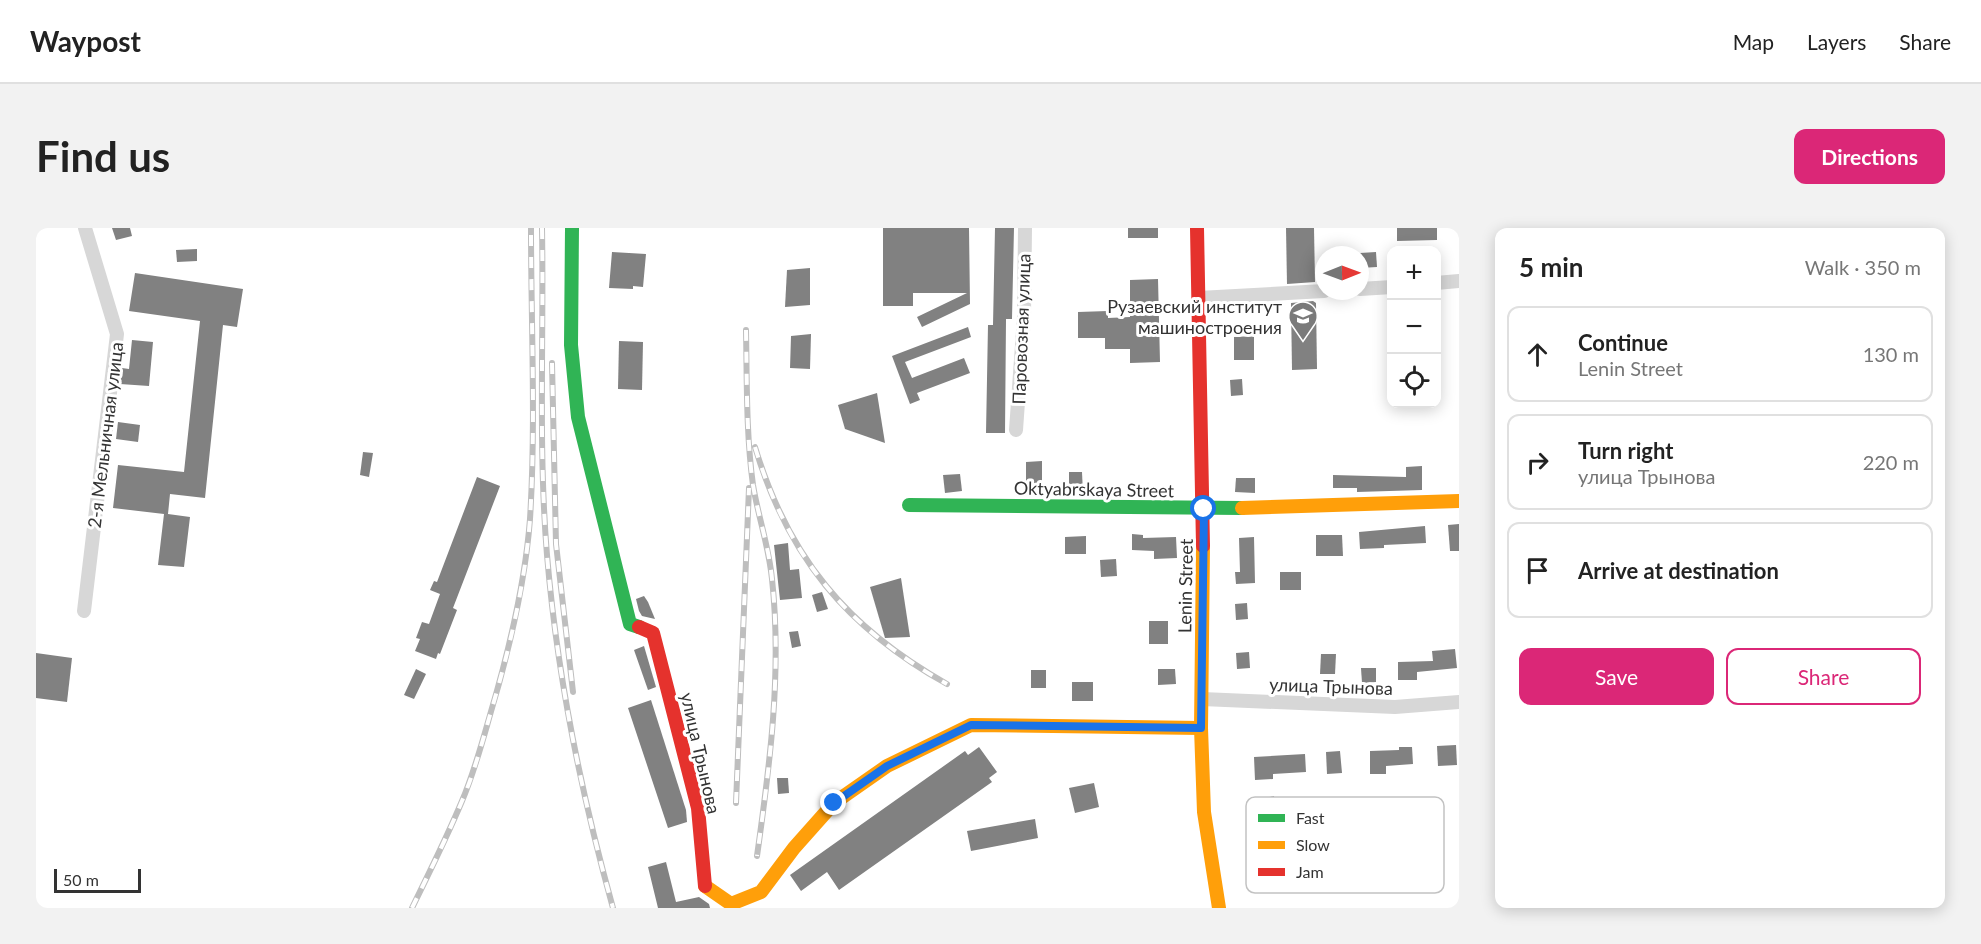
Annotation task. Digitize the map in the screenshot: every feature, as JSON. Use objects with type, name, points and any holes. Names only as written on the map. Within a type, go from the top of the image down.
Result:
[{"type":"street","name":"2-я Мельничная улица","points":[[84,611],[117,334],[85,228]]},
{"type":"street","name":"улица Трынова","points":[[572,228],[571,345],[578,417],[610,552],[630,624],[653,633],[667,680],[669,697],[698,808],[704,886],[731,903],[761,892],[794,848],[834,803],[887,766],[971,725],[1201,728]]},
{"type":"street","name":"Паровозная улица","points":[[1016,430],[1024,317],[1025,228]]},
{"type":"street","name":"Lenin Street","points":[[1197,228],[1204,509],[1201,728],[1204,812],[1219,908]]},
{"type":"street","points":[[1441,283],[1459,281]]},
{"type":"street","points":[[1369,288],[1387,287]]},
{"type":"street","points":[[1199,298],[1315,292]]},
{"type":"street","name":"Oktyabrskaya Street","points":[[909,505],[1204,509],[1459,501]]},
{"type":"street","name":"улица Трынова","points":[[1202,699],[1395,707],[1459,702]]},
{"type":"building","points":[[112,228],[130,228],[132,236],[116,240]]},
{"type":"building","points":[[883,228],[969,228],[970,304],[922,327],[917,317],[967,293],[913,293],[913,306],[883,306]]},
{"type":"building","points":[[995,228],[1014,228],[1012,319],[1006,319],[1005,433],[986,433],[988,325],[993,325]]},
{"type":"building","points":[[1128,228],[1158,228],[1158,238],[1128,238]]},
{"type":"building","points":[[1286,228],[1314,228],[1315,282],[1287,284]]},
{"type":"building","points":[[1397,228],[1437,228],[1437,240],[1397,241]]},
{"type":"building","points":[[197,249],[197,261],[177,262],[176,250]]},
{"type":"building","points":[[612,252],[646,254],[643,287],[609,288]]},
{"type":"building","points":[[1369,252],[1376,252],[1377,267],[1369,267]]},
{"type":"building","points":[[810,268],[810,305],[785,307],[787,270]]},
{"type":"building","points":[[135,273],[243,289],[237,327],[223,325],[205,498],[170,494],[168,514],[190,517],[184,567],[158,565],[164,514],[113,508],[118,465],[184,472],[200,321],[129,311]]},
{"type":"building","points":[[1158,279],[1160,362],[1130,363],[1130,349],[1105,349],[1105,338],[1078,338],[1078,312],[1108,311],[1108,318],[1130,317],[1130,280]]},
{"type":"building","points":[[1313,301],[1316,303],[1317,369],[1292,370],[1291,303]]},
{"type":"building","points":[[968,327],[971,337],[905,362],[912,378],[964,358],[970,373],[917,393],[920,400],[910,404],[892,356]]},
{"type":"building","points":[[811,334],[810,369],[790,368],[791,336]]},
{"type":"building","points":[[1254,336],[1254,360],[1234,360],[1234,337]]},
{"type":"building","points":[[132,340],[153,342],[149,386],[120,384],[122,368],[129,369]]},
{"type":"building","points":[[619,341],[643,342],[642,390],[618,389]]},
{"type":"building","points":[[1242,379],[1243,395],[1231,396],[1230,380]]},
{"type":"building","points":[[877,393],[885,443],[845,429],[838,405]]},
{"type":"building","points":[[118,422],[140,425],[138,442],[116,439]]},
{"type":"building","points":[[363,452],[373,453],[369,477],[360,475]]},
{"type":"building","points":[[1042,461],[1042,484],[1026,484],[1026,462]]},
{"type":"building","points":[[1422,466],[1422,490],[1357,492],[1357,488],[1333,488],[1333,475],[1406,477],[1406,467]]},
{"type":"building","points":[[1069,472],[1082,472],[1083,494],[1069,494]]},
{"type":"building","points":[[960,474],[962,491],[945,493],[943,475]]},
{"type":"building","points":[[477,477],[500,486],[453,608],[457,610],[436,659],[415,651],[420,639],[416,638],[422,622],[429,624],[440,594],[430,590],[434,581],[437,582]]},
{"type":"building","points":[[1236,478],[1255,478],[1255,493],[1235,492]]},
{"type":"building","points":[[1459,524],[1459,551],[1450,551],[1448,525]]},
{"type":"building","points":[[1425,526],[1426,543],[1384,545],[1384,548],[1360,549],[1359,532]]},
{"type":"building","points":[[1132,534],[1143,535],[1143,538],[1176,537],[1177,558],[1154,559],[1154,551],[1132,550]]},
{"type":"building","points":[[1316,535],[1342,535],[1343,556],[1316,556]]},
{"type":"building","points":[[1086,536],[1086,554],[1065,554],[1065,537]]},
{"type":"building","points":[[1254,537],[1255,583],[1236,584],[1235,572],[1240,572],[1239,538]]},
{"type":"building","points":[[788,543],[790,570],[799,569],[802,598],[780,600],[774,545]]},
{"type":"building","points":[[1116,559],[1117,576],[1101,577],[1100,560]]},
{"type":"building","points":[[1280,572],[1301,572],[1301,590],[1280,590]]},
{"type":"building","points":[[901,578],[910,637],[885,638],[870,587]]},
{"type":"building","points":[[822,592],[828,609],[817,612],[812,595]]},
{"type":"building","points":[[644,596],[655,619],[642,616],[639,611],[636,599]]},
{"type":"building","points":[[1247,603],[1248,619],[1236,620],[1235,604]]},
{"type":"building","points":[[1149,621],[1168,621],[1168,644],[1149,644]]},
{"type":"building","points":[[798,631],[801,646],[792,648],[789,632]]},
{"type":"building","points":[[644,646],[656,687],[648,690],[634,650]]},
{"type":"building","points":[[1455,649],[1457,668],[1417,672],[1417,680],[1398,680],[1398,662],[1433,661],[1432,651]]},
{"type":"building","points":[[1249,652],[1250,668],[1237,669],[1236,653]]},
{"type":"building","points":[[36,653],[72,658],[67,702],[36,698]]},
{"type":"building","points":[[1321,654],[1336,654],[1335,674],[1320,674]]},
{"type":"building","points":[[1361,668],[1376,668],[1376,682],[1362,683]]},
{"type":"building","points":[[416,669],[426,674],[414,699],[404,695]]},
{"type":"building","points":[[1158,669],[1175,669],[1176,684],[1158,685]]},
{"type":"building","points":[[1031,670],[1046,670],[1046,688],[1031,688]]},
{"type":"building","points":[[1072,682],[1093,682],[1093,701],[1072,701]]},
{"type":"building","points":[[651,700],[686,810],[687,822],[668,828],[628,708]]},
{"type":"building","points":[[1456,745],[1457,765],[1438,766],[1437,746]]},
{"type":"building","points":[[979,747],[997,772],[989,778],[992,782],[839,890],[827,872],[801,891],[790,875],[965,751],[968,755]]},
{"type":"building","points":[[1399,747],[1412,747],[1413,764],[1386,766],[1386,774],[1370,774],[1370,751],[1399,750]]},
{"type":"building","points":[[1340,751],[1342,773],[1327,774],[1326,752]]},
{"type":"building","points":[[1305,754],[1306,772],[1273,774],[1273,779],[1255,780],[1254,757]]},
{"type":"building","points":[[777,778],[788,778],[789,793],[778,794]]},
{"type":"building","points":[[1094,783],[1099,807],[1075,813],[1069,788]]},
{"type":"building","points":[[1035,819],[1038,838],[971,851],[967,831]]},
{"type":"building","points":[[666,862],[676,902],[699,897],[709,904],[710,908],[658,908],[648,867]]},
{"type":"railway","points":[[412,908],[470,780],[504,667],[520,593],[528,544],[532,483],[531,228]]},
{"type":"railway","points":[[542,228],[542,433],[544,514],[551,600],[572,733],[613,908]]},
{"type":"railway","points":[[746,330],[749,446],[755,497],[771,567],[776,648],[770,752],[757,856]]},
{"type":"railway","points":[[552,363],[556,544],[573,692]]},
{"type":"railway","points":[[755,447],[785,523],[804,556],[826,586],[879,639],[947,684]]},
{"type":"railway","points":[[736,803],[749,488]]},
{"type":"traffic: fast","points":[[572,228],[571,345],[578,417],[630,624],[639,627]]},
{"type":"traffic: fast","points":[[909,505],[1242,508]]},
{"type":"traffic: slow","points":[[1242,508],[1459,501]]},
{"type":"traffic: slow","points":[[1203,546],[1201,728],[1204,812],[1219,908]]},
{"type":"traffic: slow","points":[[705,886],[731,904],[761,892],[794,848],[834,803],[887,766],[971,725],[1201,728]]},
{"type":"traffic: jam","points":[[1197,228],[1203,546]]},
{"type":"traffic: jam","points":[[639,627],[653,633],[698,808],[705,886]]},
{"type":"place","name":"Рузаевский институт машиностроения","points":[[1303,342]]},
{"type":"route","points":[[834,803],[887,766],[971,725],[1201,728],[1204,509]]}]
